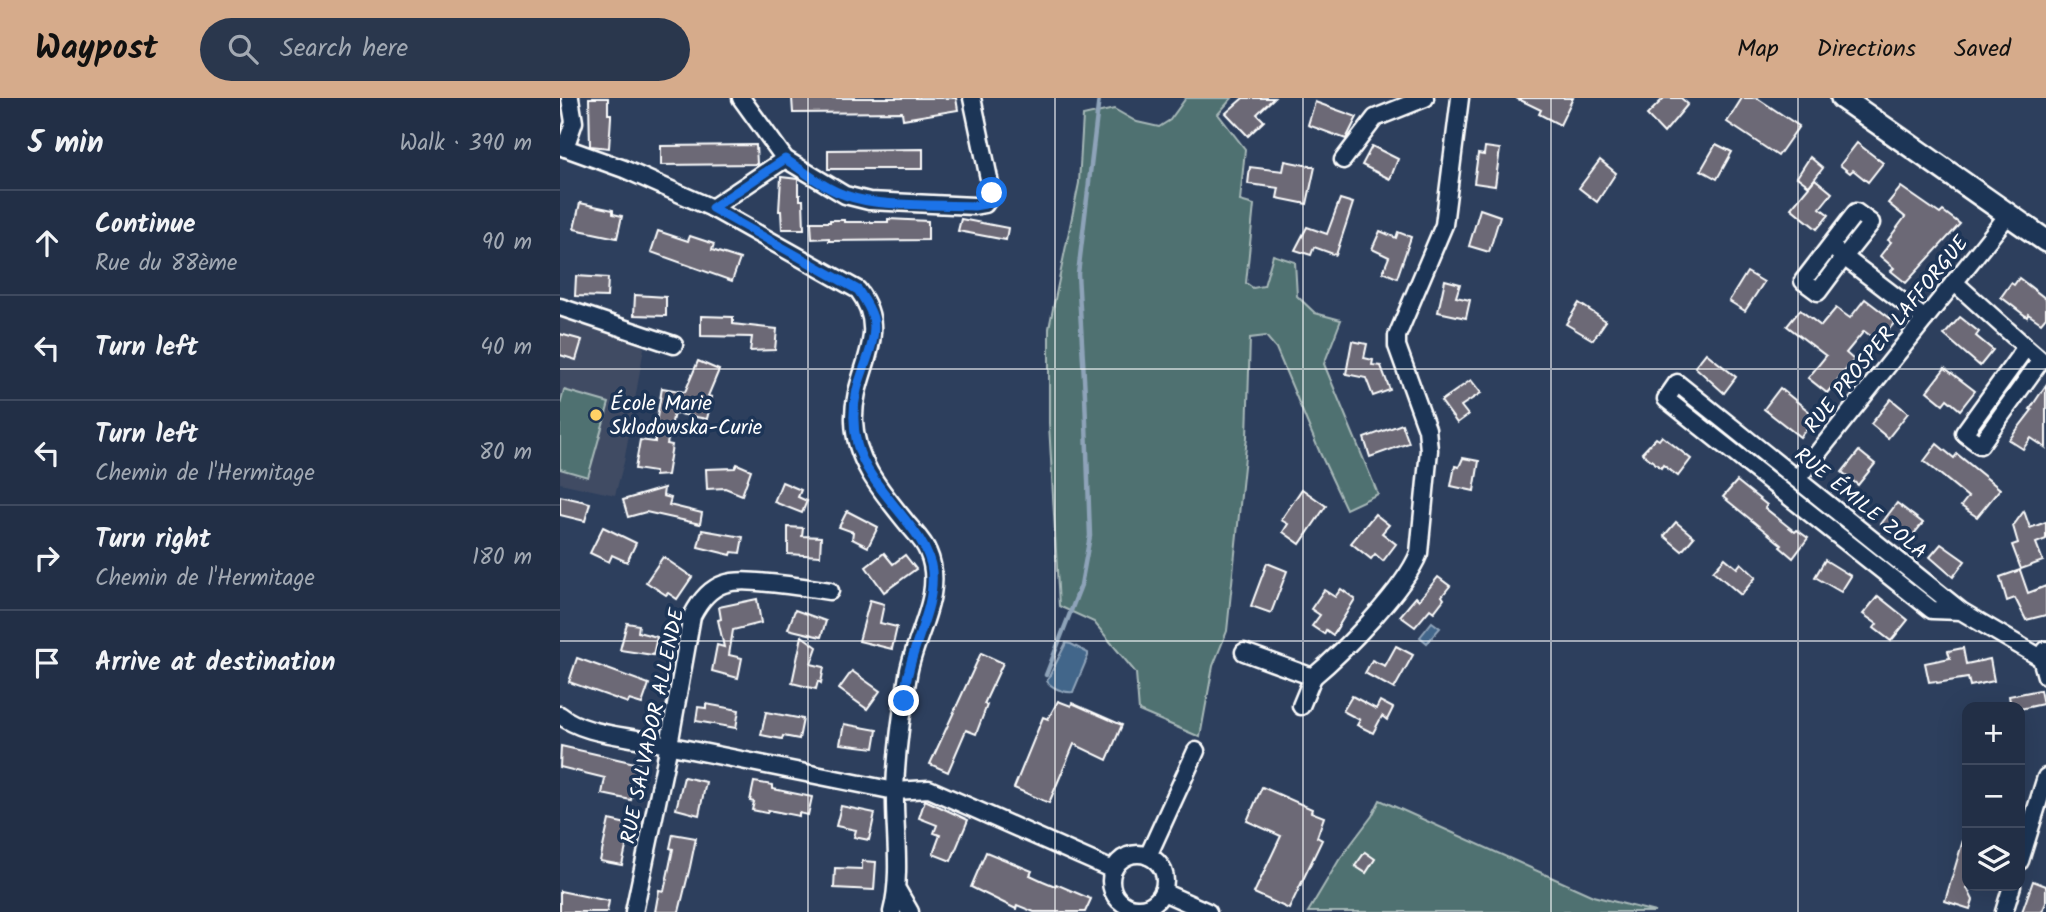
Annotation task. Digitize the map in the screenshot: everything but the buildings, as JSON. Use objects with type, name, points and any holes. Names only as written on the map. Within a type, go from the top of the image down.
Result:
[{"type":"main road","points":[[1842,98],[2046,242]]},
{"type":"street","points":[[570,98],[574,122],[562,147],[624,169],[712,208],[858,290],[867,302],[873,319],[873,336],[856,393],[854,420],[857,445],[871,476],[928,552],[932,569],[930,605],[908,670],[895,790],[898,891],[892,912]]},
{"type":"street","points":[[741,98],[785,159],[827,187],[869,201],[974,206],[985,204],[992,193],[972,98]]},
{"type":"street","points":[[1343,160],[1374,118],[1425,98]]},
{"type":"street","points":[[1301,706],[1313,677],[1335,659],[1371,619],[1414,566],[1419,553],[1429,450],[1427,429],[1396,346],[1397,336],[1444,225],[1460,98]]},
{"type":"street","points":[[712,208],[785,159]]},
{"type":"street","points":[[1856,212],[1871,223],[1844,257],[1818,292],[1803,281],[1856,212]]},
{"type":"street","name":"RUE PROSPER LAFFORGUE","points":[[1797,479],[2008,215]]},
{"type":"street","points":[[1830,246],[1925,319]]},
{"type":"street","points":[[1954,282],[2041,360],[1980,445],[1964,433],[2026,347]]},
{"type":"street","points":[[560,307],[674,345]]},
{"type":"street","name":"RUE ÉMILE ZOLA","points":[[1961,611],[1932,610],[1666,399],[1677,383],[1961,611],[2043,654]]},
{"type":"street","name":"RUE SALVADOR ALLENDE","points":[[634,912],[669,745],[692,616],[700,600],[726,582],[741,580],[830,591]]},
{"type":"street","points":[[1244,652],[1313,677]]},
{"type":"street","points":[[2043,654],[2046,676]]},
{"type":"street","points":[[560,715],[584,727],[669,745],[895,790],[929,789],[1113,870]]},
{"type":"street","points":[[1149,856],[1196,751]]},
{"type":"street","points":[[2025,844],[2046,777]]},
{"type":"street","points":[[1128,856],[1149,856],[1163,871],[1163,892],[1156,901],[1147,906],[1125,909],[1112,890],[1113,870],[1128,856]]},
{"type":"street","points":[[898,891],[910,912]]},
{"type":"street","points":[[2004,912],[2010,891]]},
{"type":"street","points":[[1163,892],[1208,912]]},
{"type":"shaded area","name":"École Marie Sklodowska-Curie","points":[[560,315],[632,338],[644,348],[624,462],[615,495],[560,483]]},
{"type":"shaded area","points":[[1432,622],[1440,628],[1427,643],[1420,637]]},
{"type":"shaded area","points":[[1066,643],[1088,653],[1073,692],[1058,690],[1047,681]]},
{"type":"green space","points":[[1186,98],[1232,98],[1218,114],[1245,149],[1240,201],[1254,205],[1246,283],[1253,288],[1264,286],[1273,255],[1295,262],[1297,296],[1315,313],[1341,320],[1324,364],[1378,494],[1346,509],[1276,348],[1266,336],[1250,338],[1247,437],[1227,631],[1213,666],[1200,737],[1139,711],[1136,673],[1094,622],[1059,606],[1049,423],[1049,328],[1079,183],[1083,116],[1114,109],[1137,122],[1159,127],[1170,120]]},
{"type":"green space","points":[[564,390],[609,403],[588,477],[560,469],[560,405]]},
{"type":"green space","points":[[1380,800],[1593,896],[1655,912],[1308,912]]},
{"type":"waterway","points":[[1046,675],[1081,585],[1090,536],[1078,274],[1099,98]]},
{"type":"place","name":"École Marie Sklodowska-Curie","points":[[596,415]]},
{"type":"route","points":[[904,701],[908,670],[930,605],[932,569],[928,552],[871,476],[857,445],[854,420],[856,393],[873,336],[873,319],[867,302],[858,290],[712,208],[785,159],[827,187],[869,201],[974,206],[985,204],[992,193]]}]
